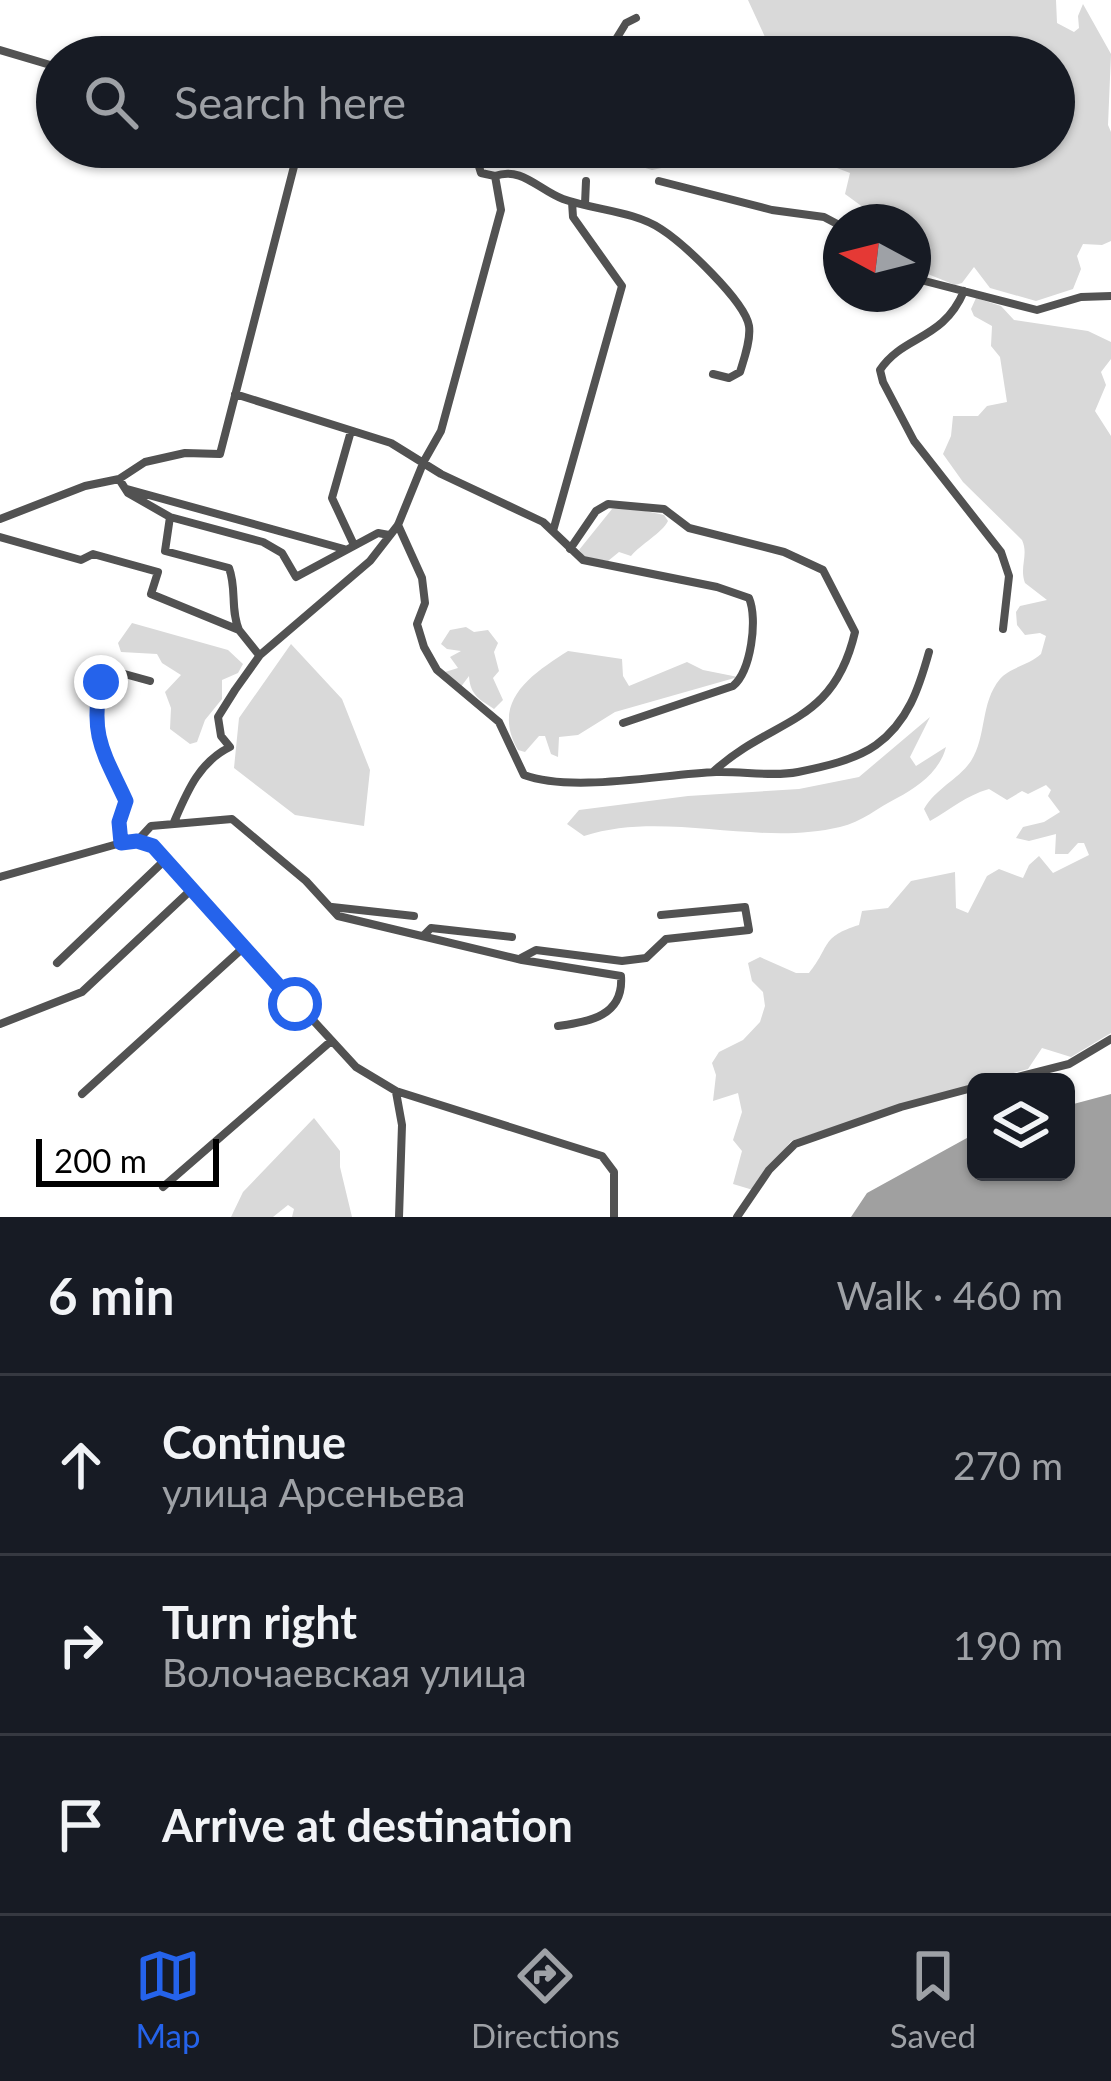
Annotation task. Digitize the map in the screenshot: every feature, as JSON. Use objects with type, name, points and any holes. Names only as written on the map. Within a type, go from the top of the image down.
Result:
[{"type":"street","points":[[618,36],[636,18]]},
{"type":"street","points":[[0,50],[36,61]]},
{"type":"street","points":[[0,519],[85,486],[119,479],[136,465],[176,454],[220,454],[294,168]]},
{"type":"street","points":[[480,168],[495,176],[519,174],[552,195],[660,228],[729,291],[748,326],[740,372],[729,378],[713,374]]},
{"type":"street","points":[[174,822],[188,789],[212,756],[230,747],[221,736],[218,717],[260,656],[370,561],[398,525],[441,430],[473,322],[501,210],[495,176]]},
{"type":"street","points":[[585,204],[586,181]]},
{"type":"street","points":[[659,181],[772,210],[823,217]]},
{"type":"street","points":[[553,531],[622,286],[573,217],[572,202]]},
{"type":"street","points":[[931,283],[1037,310],[1081,297],[1111,296]]},
{"type":"street","points":[[964,291],[943,326],[887,360],[880,370],[914,441],[1001,553],[1009,576],[1003,629]]},
{"type":"street","points":[[235,394],[391,443],[511,510],[543,522],[583,560],[749,598],[753,604],[743,678],[733,686],[623,723]]},
{"type":"street","points":[[350,547],[332,498],[351,430]]},
{"type":"street","points":[[119,479],[126,489],[170,517],[263,542],[282,554],[296,577],[378,533],[390,535]]},
{"type":"street","points":[[126,489],[350,547]]},
{"type":"street","points":[[570,549],[596,512],[608,504],[664,509],[689,528],[784,551],[823,570],[855,632],[848,662],[812,711],[713,772]]},
{"type":"street","points":[[170,517],[151,594],[239,630]]},
{"type":"street","points":[[398,525],[422,578],[425,603],[417,624],[437,670],[499,722],[524,775],[541,781],[793,773],[840,761],[874,747],[902,720],[918,692],[929,652]]},
{"type":"street","points":[[0,537],[81,560],[93,554],[158,572]]},
{"type":"street","points":[[164,551],[229,568],[234,582],[231,612],[260,656]]},
{"type":"street","points":[[121,843],[119,822],[126,801],[99,747],[100,687],[110,670],[150,681]]},
{"type":"street","points":[[137,841],[152,826],[232,819],[306,881],[338,916],[520,959],[621,976],[619,1000],[605,1015],[557,1026]]},
{"type":"street","points":[[0,877],[121,843],[153,846],[330,1042],[375,1082],[602,1156],[614,1172],[614,1217]]},
{"type":"street","points":[[57,963],[166,860]]},
{"type":"street","points":[[0,1024],[82,992],[192,888]]},
{"type":"street","points":[[330,907],[414,916]]},
{"type":"street","points":[[520,959],[536,950],[622,961],[646,958],[666,939],[749,930],[746,907],[661,915]]},
{"type":"street","points":[[422,937],[431,928],[512,937]]},
{"type":"street","points":[[82,1094],[244,947]]},
{"type":"street","points":[[1033,1073],[1069,1064],[1111,1040]]},
{"type":"street","points":[[163,1187],[330,1042]]},
{"type":"street","points":[[737,1217],[795,1144],[901,1107],[967,1090]]},
{"type":"street","points":[[395,1091],[403,1125],[399,1217]]},
{"type":"shaded area","points":[[748,0],[1056,0],[1057,23],[1074,32],[1083,4],[1111,54],[1111,241],[1083,244],[1073,289],[1036,301],[990,288],[974,267],[955,285],[931,275],[931,204],[859,204],[845,194],[850,173],[837,168],[1075,168],[1075,36],[765,36]]},
{"type":"shaded area","points":[[976,298],[1001,306],[1014,320],[1088,331],[1111,342],[1111,359],[1101,372],[1106,385],[1095,411],[1111,436],[1111,1033],[1071,1057],[1042,1048],[1028,1069],[967,1073],[967,1086],[791,1141],[753,1190],[733,1184],[742,1151],[733,1140],[742,1112],[738,1093],[713,1101],[716,1075],[712,1063],[719,1052],[743,1040],[760,1022],[763,992],[752,981],[748,963],[760,957],[796,973],[809,973],[832,938],[859,925],[862,911],[888,908],[911,881],[955,872],[956,908],[968,913],[987,876],[999,869],[1023,878],[1039,856],[1053,873],[1089,855],[1084,843],[1068,854],[1055,854],[1056,834],[1029,841],[1016,838],[1023,827],[1060,812],[1046,785],[1007,800],[989,789],[930,821],[924,809],[971,761],[989,698],[1000,679],[1041,654],[1046,636],[1025,635],[1017,625],[1020,606],[1047,600],[1025,583],[1022,540],[963,482],[943,454],[953,416],[978,416],[987,406],[1007,402],[1000,357],[991,346],[992,326],[971,309]]},
{"type":"shaded area","points":[[627,507],[664,515],[668,521],[631,556],[619,552],[608,561],[585,557],[579,550],[612,509]]},
{"type":"shaded area","points":[[132,623],[228,650],[243,664],[238,673],[222,680],[222,699],[205,720],[197,742],[190,744],[170,729],[171,708],[165,692],[181,675],[157,654],[121,652],[118,643]]},
{"type":"shaded area","points":[[466,627],[474,632],[488,630],[498,643],[494,652],[499,671],[493,678],[503,700],[494,709],[474,693],[469,676],[460,688],[445,672],[458,668],[450,657],[461,651],[441,644],[450,630]]},
{"type":"shaded area","points":[[291,644],[342,699],[370,770],[364,826],[295,815],[234,768],[239,718]]},
{"type":"shaded area","points":[[568,651],[622,659],[629,686],[687,662],[738,677],[615,712],[578,735],[559,737],[558,757],[551,754],[545,736],[539,736],[525,752],[518,750],[511,733],[512,703],[529,680]]},
{"type":"shaded area","points":[[930,717],[910,757],[916,766],[946,747],[933,771],[913,789],[848,825],[776,833],[646,826],[584,836],[567,824],[579,810],[799,789],[859,777]]},
{"type":"shaded area","points":[[1111,1094],[1111,1217],[851,1217],[867,1193],[967,1138],[967,1181],[1075,1181],[1075,1104]]},
{"type":"shaded area","points":[[314,1118],[340,1151],[352,1217],[292,1217],[294,1209],[288,1205],[273,1217],[231,1217],[243,1192]]},
{"type":"route","points":[[101,682],[96,732],[105,762],[126,801],[119,822],[121,843],[153,846],[295,1004]]}]
